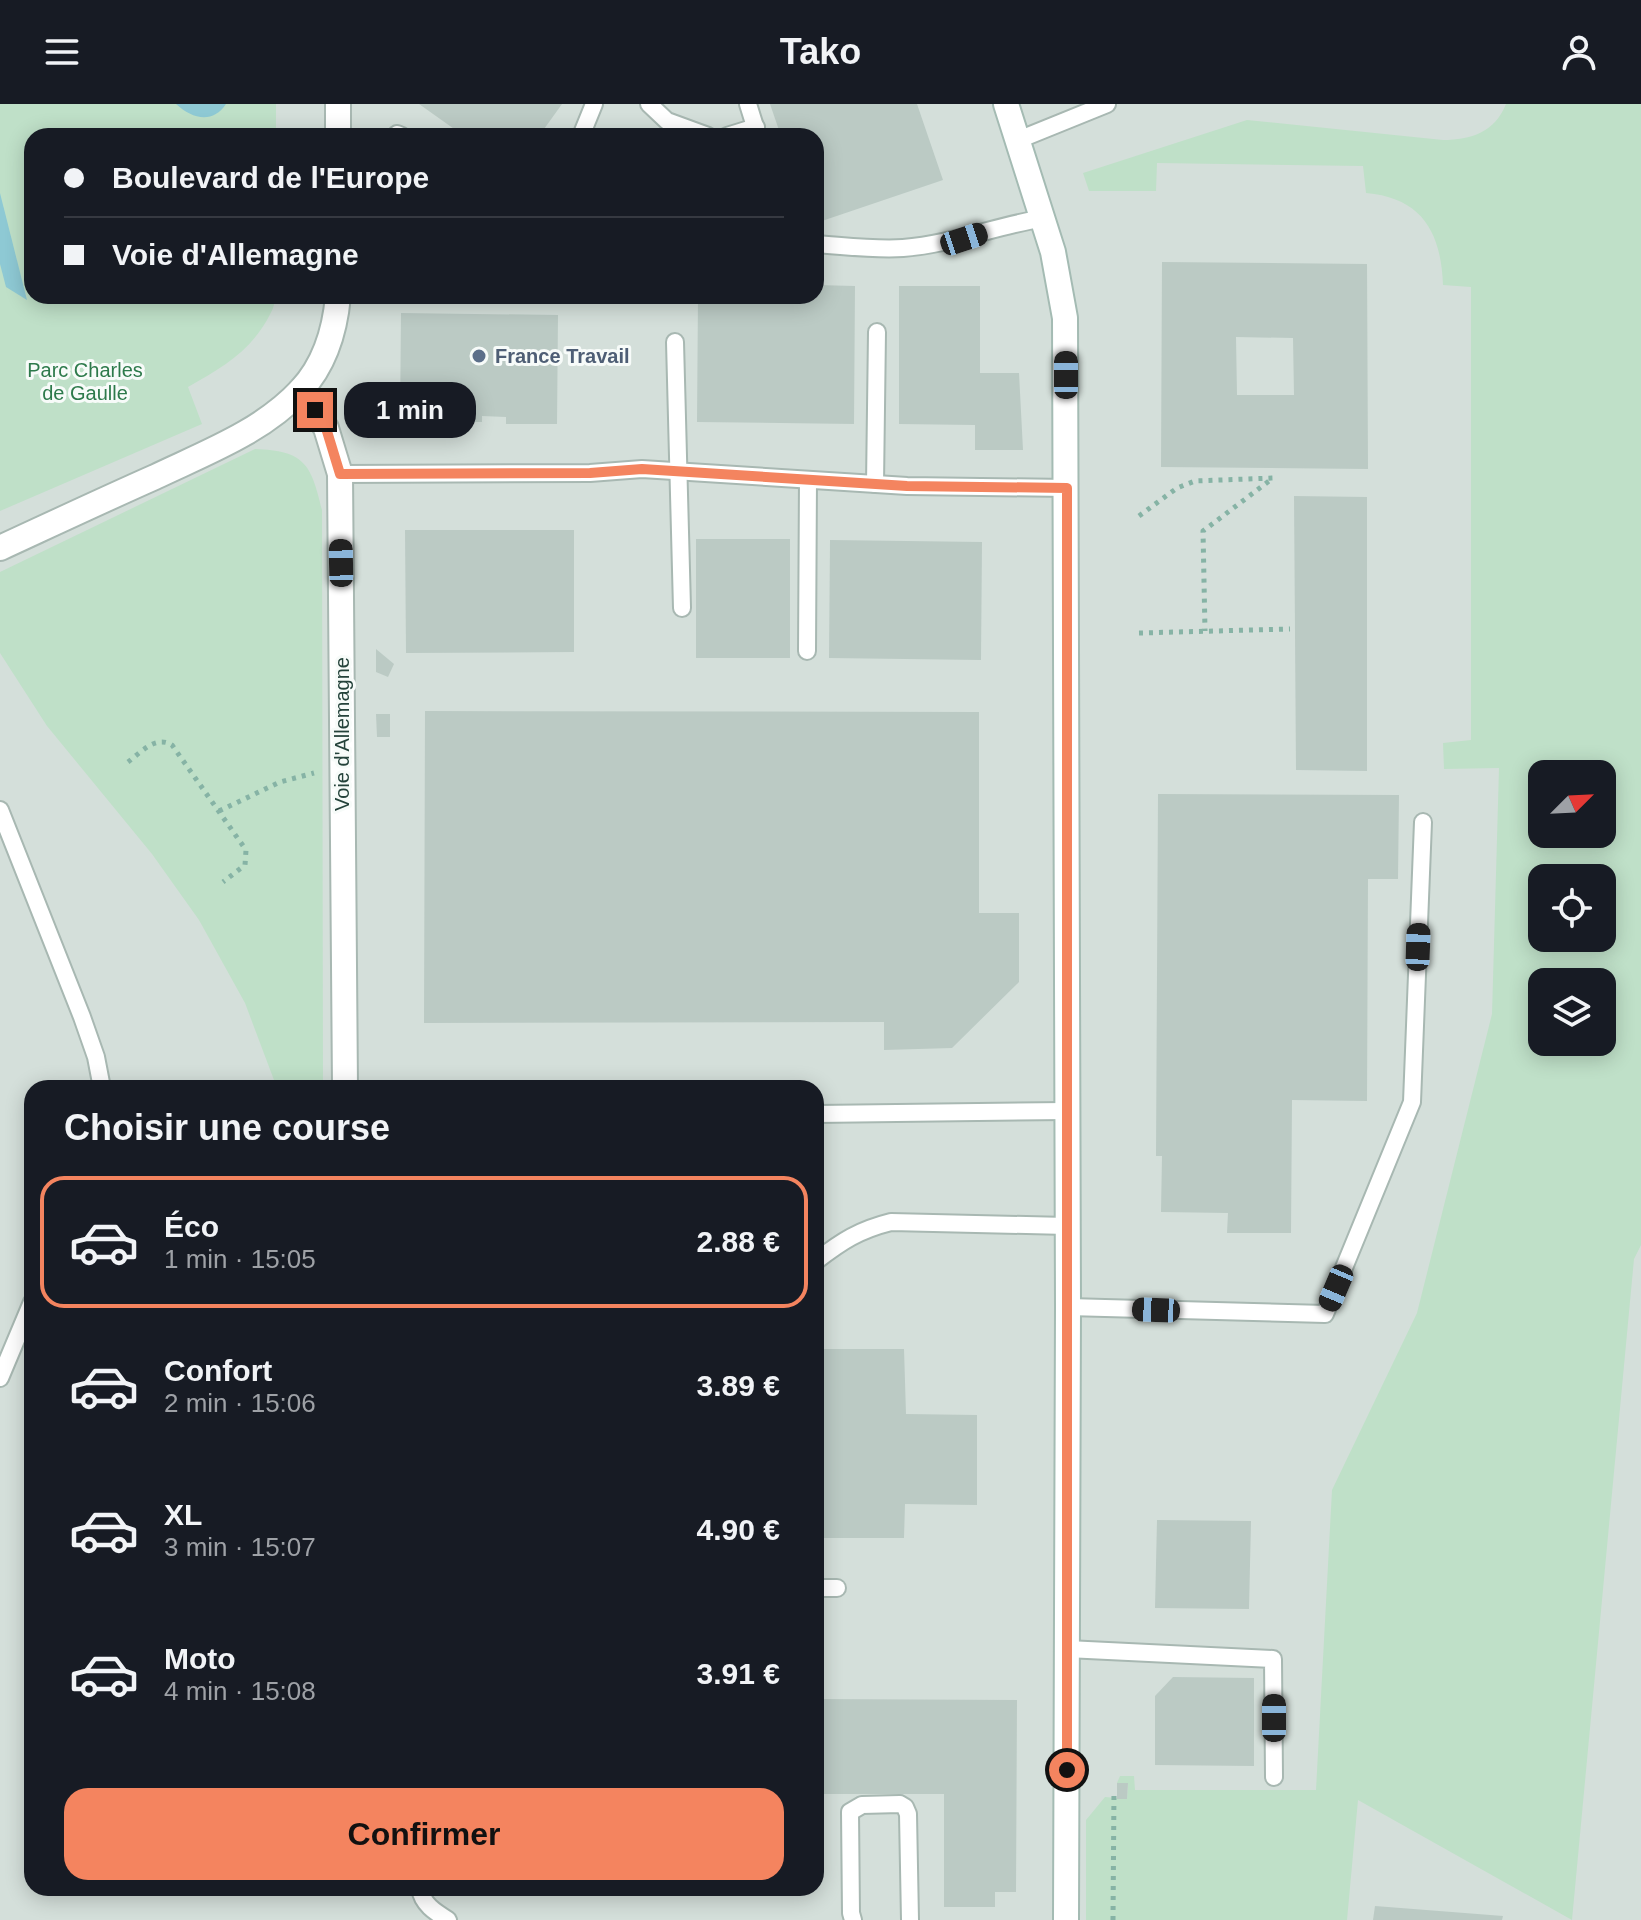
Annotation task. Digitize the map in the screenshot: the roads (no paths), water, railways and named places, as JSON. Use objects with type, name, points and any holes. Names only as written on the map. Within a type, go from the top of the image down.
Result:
[{"type":"street","points":[[338,104],[338,128]]},
{"type":"street","points":[[1006,104],[1044,218],[1061,284],[1065,318],[1066,1920]]},
{"type":"street","points":[[0,548],[225,444],[269,417],[301,390],[319,365],[331,338],[337,304]]},
{"type":"street","name":"Voie d'Allemagne","points":[[301,390],[326,428],[340,474],[345,1080]]},
{"type":"lane","points":[[584,128],[594,104]]},
{"type":"lane","points":[[649,104],[667,121],[686,128]]},
{"type":"lane","points":[[748,104],[756,128]]},
{"type":"lane","points":[[1018,140],[1107,104]]},
{"type":"lane","points":[[824,244],[902,248],[964,239],[1010,224],[1044,218]]},
{"type":"lane","points":[[875,484],[877,332]]},
{"type":"lane","points":[[675,342],[682,608]]},
{"type":"lane","points":[[340,474],[590,473],[642,469],[875,484],[1067,488]]},
{"type":"lane","points":[[807,651],[808,480]]},
{"type":"lane","points":[[0,810],[82,1017],[100,1080]]},
{"type":"lane","points":[[1068,1307],[1325,1314],[1412,1102],[1423,822]]},
{"type":"lane","points":[[824,1114],[1067,1111]]},
{"type":"lane","points":[[824,1255],[866,1228],[891,1222],[1067,1226]]},
{"type":"lane","points":[[0,1378],[24,1321]]},
{"type":"lane","points":[[824,1588],[837,1588]]},
{"type":"lane","points":[[1067,1649],[1273,1659],[1274,1777]]},
{"type":"lane","points":[[853,1920],[850,1812],[862,1805],[900,1804],[908,1814],[910,1920]]},
{"type":"lane","points":[[421,1896],[431,1910],[448,1920]]},
{"type":"water","points":[[176,104],[226,104],[215,115],[202,117]]},
{"type":"water","points":[[0,193],[24,298],[6,287],[0,264]]},
{"type":"place","name":"France Travail","points":[[479,356]]},
{"type":"park label","name":"Parc Charles de Gaulle","points":[[85,382]]}]
